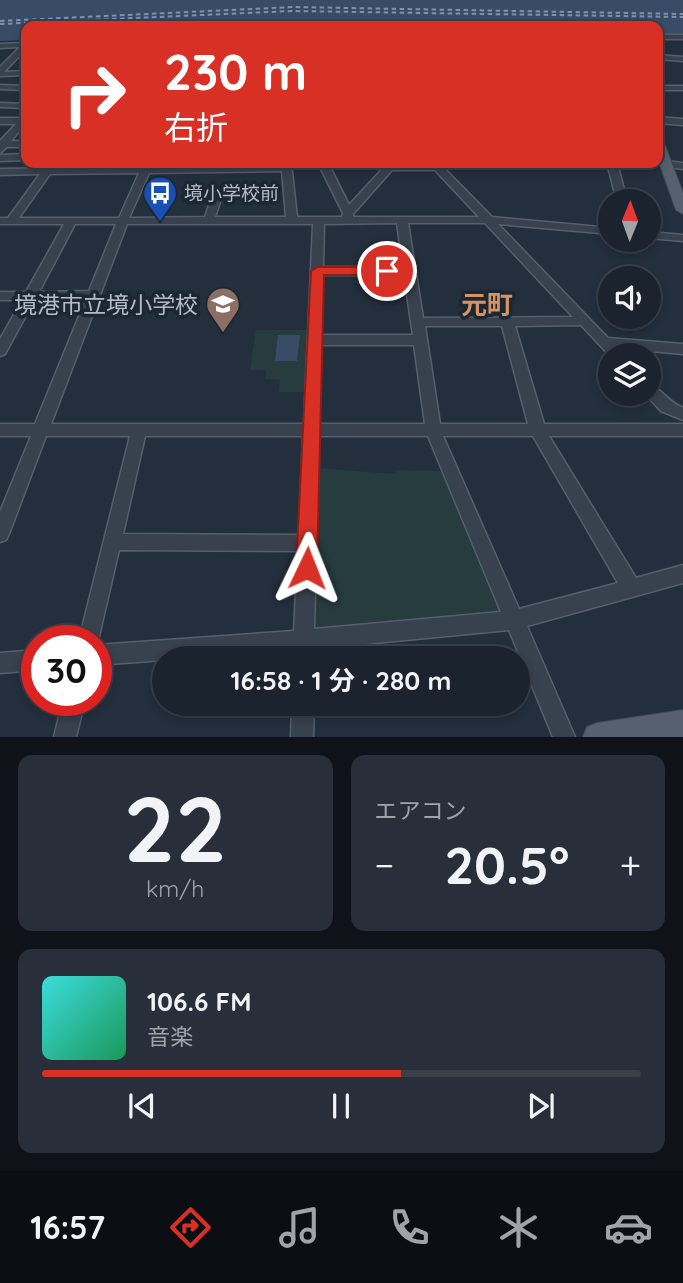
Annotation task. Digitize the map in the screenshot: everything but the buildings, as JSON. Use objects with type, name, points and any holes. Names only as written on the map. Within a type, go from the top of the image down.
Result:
[{"type":"main road","points":[[663,156],[683,210]]},
{"type":"main road","points":[[597,737],[683,724]]},
{"type":"street","points":[[663,37],[683,37]]},
{"type":"street","points":[[0,46],[21,45]]},
{"type":"street","points":[[0,72],[21,51]]},
{"type":"street","points":[[663,57],[683,59]]},
{"type":"street","points":[[0,61],[21,61]]},
{"type":"street","points":[[0,72],[21,74]]},
{"type":"street","points":[[0,87],[21,88]]},
{"type":"street","points":[[663,88],[683,88]]},
{"type":"street","points":[[0,106],[21,106]]},
{"type":"street","points":[[0,121],[21,120]]},
{"type":"street","points":[[663,120],[683,122]]},
{"type":"street","points":[[1,146],[21,124]]},
{"type":"street","points":[[1,146],[21,144]]},
{"type":"street","points":[[0,158],[21,157]]},
{"type":"street","points":[[666,164],[683,166]]},
{"type":"street","points":[[0,172],[107,168]]},
{"type":"street","points":[[0,534],[123,220],[146,168]]},
{"type":"street","points":[[286,168],[292,220]]},
{"type":"street","points":[[325,168],[347,216]]},
{"type":"street","points":[[347,216],[388,168]]},
{"type":"street","points":[[439,168],[604,342],[683,349]]},
{"type":"street","points":[[613,168],[619,189]]},
{"type":"street","points":[[6,221],[47,171]]},
{"type":"street","points":[[209,220],[218,193],[235,193]]},
{"type":"street","points":[[6,221],[319,220],[347,216],[402,220],[488,220],[598,230]]},
{"type":"street","points":[[0,351],[72,220]]},
{"type":"street","points":[[303,646],[319,220]]},
{"type":"street","points":[[402,220],[434,432],[564,737]]},
{"type":"street","points":[[662,236],[683,238]]},
{"type":"street","points":[[318,271],[410,271]]},
{"type":"street","points":[[0,296],[94,295]]},
{"type":"street","points":[[418,322],[583,321]]},
{"type":"street","points":[[507,322],[538,431],[632,589]]},
{"type":"street","points":[[315,340],[420,341]]},
{"type":"street","points":[[661,402],[666,407],[683,414]]},
{"type":"street","points":[[0,430],[683,430]]},
{"type":"street","points":[[93,625],[139,430]]},
{"type":"street","points":[[113,542],[308,543]]},
{"type":"street","points":[[325,646],[515,620],[683,574]]},
{"type":"street","points":[[112,655],[152,653]]},
{"type":"street","points":[[0,663],[21,661]]},
{"type":"street","points":[[65,737],[70,716]]},
{"type":"street","points":[[302,737],[303,716]]},
{"type":"green space","points":[[256,330],[308,330],[305,384],[309,385],[308,392],[279,392],[280,380],[265,379],[266,370],[250,370]]},
{"type":"green space","points":[[318,468],[395,474],[396,470],[444,471],[504,614],[316,632],[310,628],[315,471]]},
{"type":"water","points":[[0,0],[683,0],[683,34],[663,34],[663,21],[21,21],[21,40],[0,41]]},
{"type":"water","points":[[278,335],[300,335],[297,361],[275,361]]},
{"type":"ferry route","points":[[0,21],[293,7],[683,14]]},
{"type":"ferry route","points":[[67,21],[292,11],[683,17]]},
{"type":"ferry route","points":[[0,24],[21,23]]},
{"type":"place","name":"境小学校前","points":[[160,223]]},
{"type":"place","name":"境港市立境小学校","points":[[223,334]]},
{"type":"district","name":"元町","points":[[487,304]]},
{"type":"route","points":[[307,568],[318,271],[387,271]]}]
